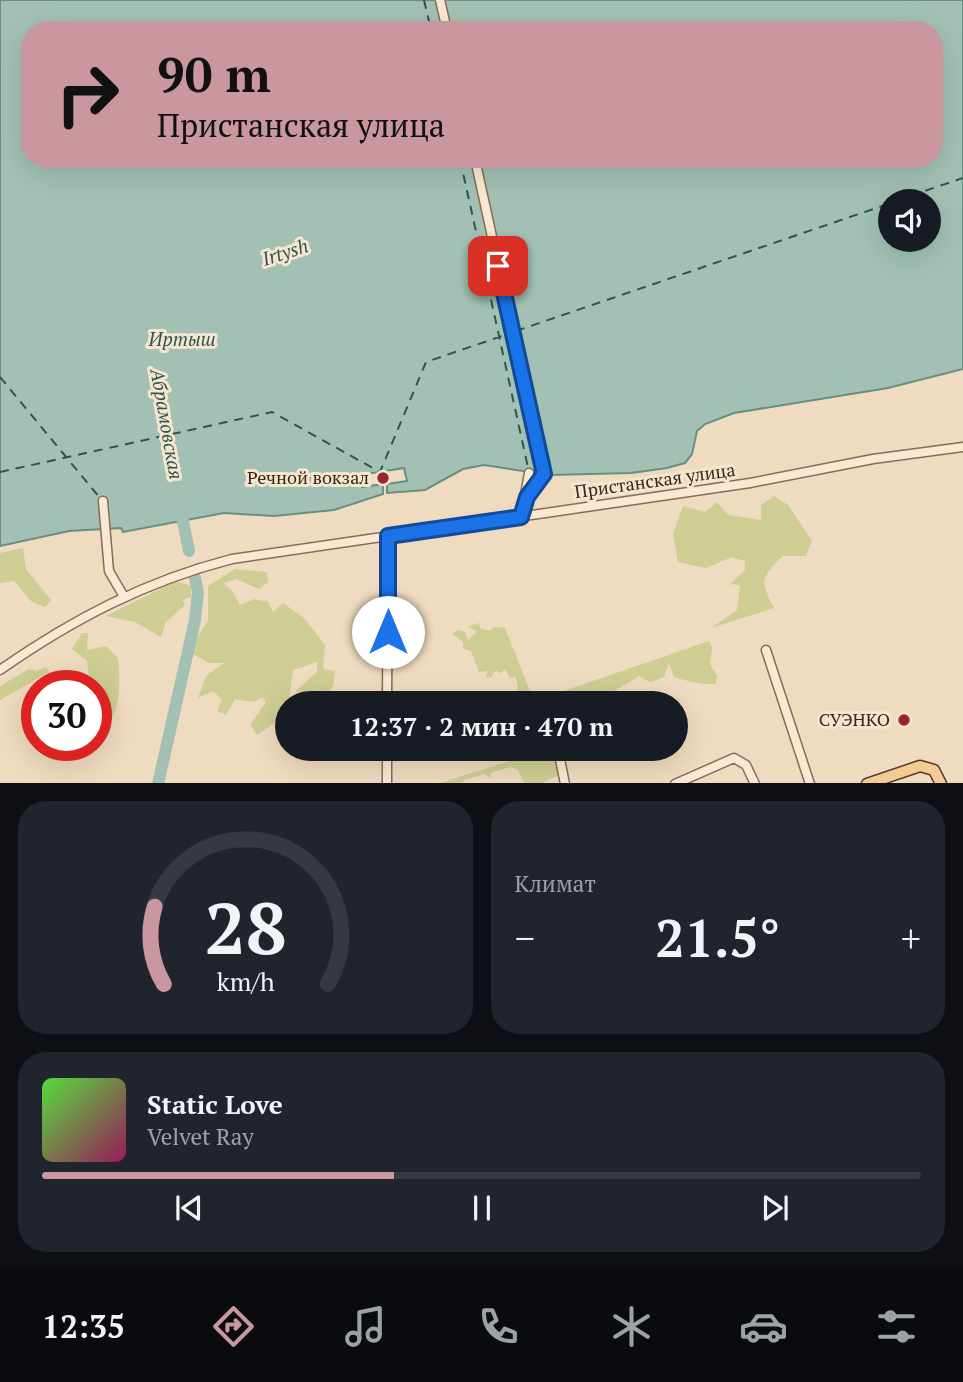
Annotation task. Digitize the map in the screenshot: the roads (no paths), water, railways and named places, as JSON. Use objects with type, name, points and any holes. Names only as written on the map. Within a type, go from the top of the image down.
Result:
[{"type":"main road","points":[[867,783],[920,766],[934,771],[941,783]]},
{"type":"street","points":[[440,0],[445,21]]},
{"type":"street","points":[[477,168],[544,474],[527,497]]},
{"type":"street","name":"Пристанская улица","points":[[0,670],[70,624],[123,595],[173,576],[232,559],[521,517],[963,447]]},
{"type":"street","points":[[521,517],[527,497],[529,472]]},
{"type":"street","points":[[103,501],[108,571],[123,595]]},
{"type":"street","points":[[387,691],[388,536]]},
{"type":"street","points":[[766,650],[810,783]]},
{"type":"street","points":[[675,783],[727,759],[738,759],[749,769],[755,783]]},
{"type":"street","points":[[387,761],[387,783]]},
{"type":"street","points":[[560,761],[565,783]]},
{"type":"water","name":"Иртыш","points":[[0,0],[963,0],[963,369],[888,388],[734,413],[705,424],[697,431],[692,454],[685,463],[667,468],[631,473],[549,475],[484,465],[463,469],[425,490],[387,493],[387,484],[407,481],[404,468],[360,475],[362,487],[383,484],[383,494],[334,510],[274,516],[224,513],[123,532],[121,528],[69,531],[0,546]]},
{"type":"waterway","name":"Абрамовская","points":[[180,507],[189,551]]},
{"type":"waterway","name":"Абрамовская","points":[[158,783],[195,620],[198,592],[195,578]]},
{"type":"place","name":"Речной вокзал","points":[[383,478]]},
{"type":"place","name":"СУЭНКО","points":[[904,720]]},
{"type":"water label","name":"Irtysh","points":[[285,252]]}]
